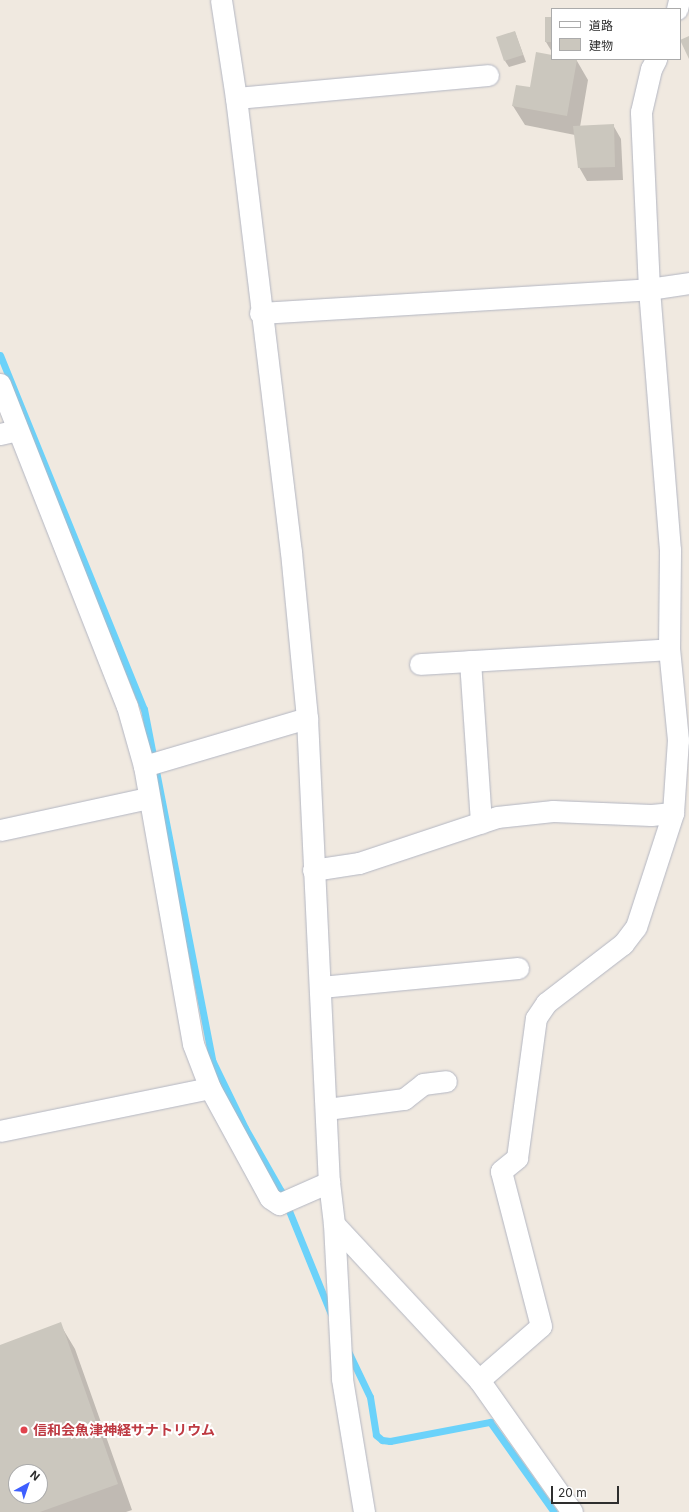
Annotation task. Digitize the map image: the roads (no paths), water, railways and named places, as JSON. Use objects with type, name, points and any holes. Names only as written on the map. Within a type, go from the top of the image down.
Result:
[{"type":"street","points":[[221,0],[236,98],[260,313],[291,552],[307,718],[313,870],[327,1109],[329,1182],[334,1224],[342,1379],[364,1512]]},
{"type":"street","points":[[479,1380],[541,1326],[501,1171],[517,1158],[536,1018],[546,1003],[623,944],[636,927],[673,813],[678,740],[669,649],[670,550],[649,289],[641,112],[651,69],[656,60]]},
{"type":"street","points":[[236,98],[488,75]]},
{"type":"street","points":[[260,313],[649,289],[689,283]]},
{"type":"street","points":[[0,384],[9,432],[127,706],[144,766],[148,798],[193,1044],[210,1088],[270,1198],[279,1204],[329,1182]]},
{"type":"street","points":[[420,664],[669,649]]},
{"type":"street","points":[[470,661],[481,823]]},
{"type":"street","points":[[144,766],[307,718]]},
{"type":"street","points":[[0,830],[148,798]]},
{"type":"street","points":[[313,870],[359,864],[497,817],[553,811],[651,815],[673,813]]},
{"type":"street","points":[[321,987],[518,968]]},
{"type":"street","points":[[327,1109],[404,1099],[423,1084],[446,1081]]},
{"type":"street","points":[[0,1130],[210,1088]]},
{"type":"street","points":[[334,1224],[479,1380],[572,1512]]},
{"type":"waterway","points":[[0,355],[144,709],[212,1060],[245,1128],[281,1191],[331,1314]]},
{"type":"waterway","points":[[347,1349],[370,1397],[376,1435],[382,1440],[390,1441],[490,1422],[554,1512]]},
{"type":"place","name":"信和会魚津神経サナトリウム","points":[[24,1430]]}]
